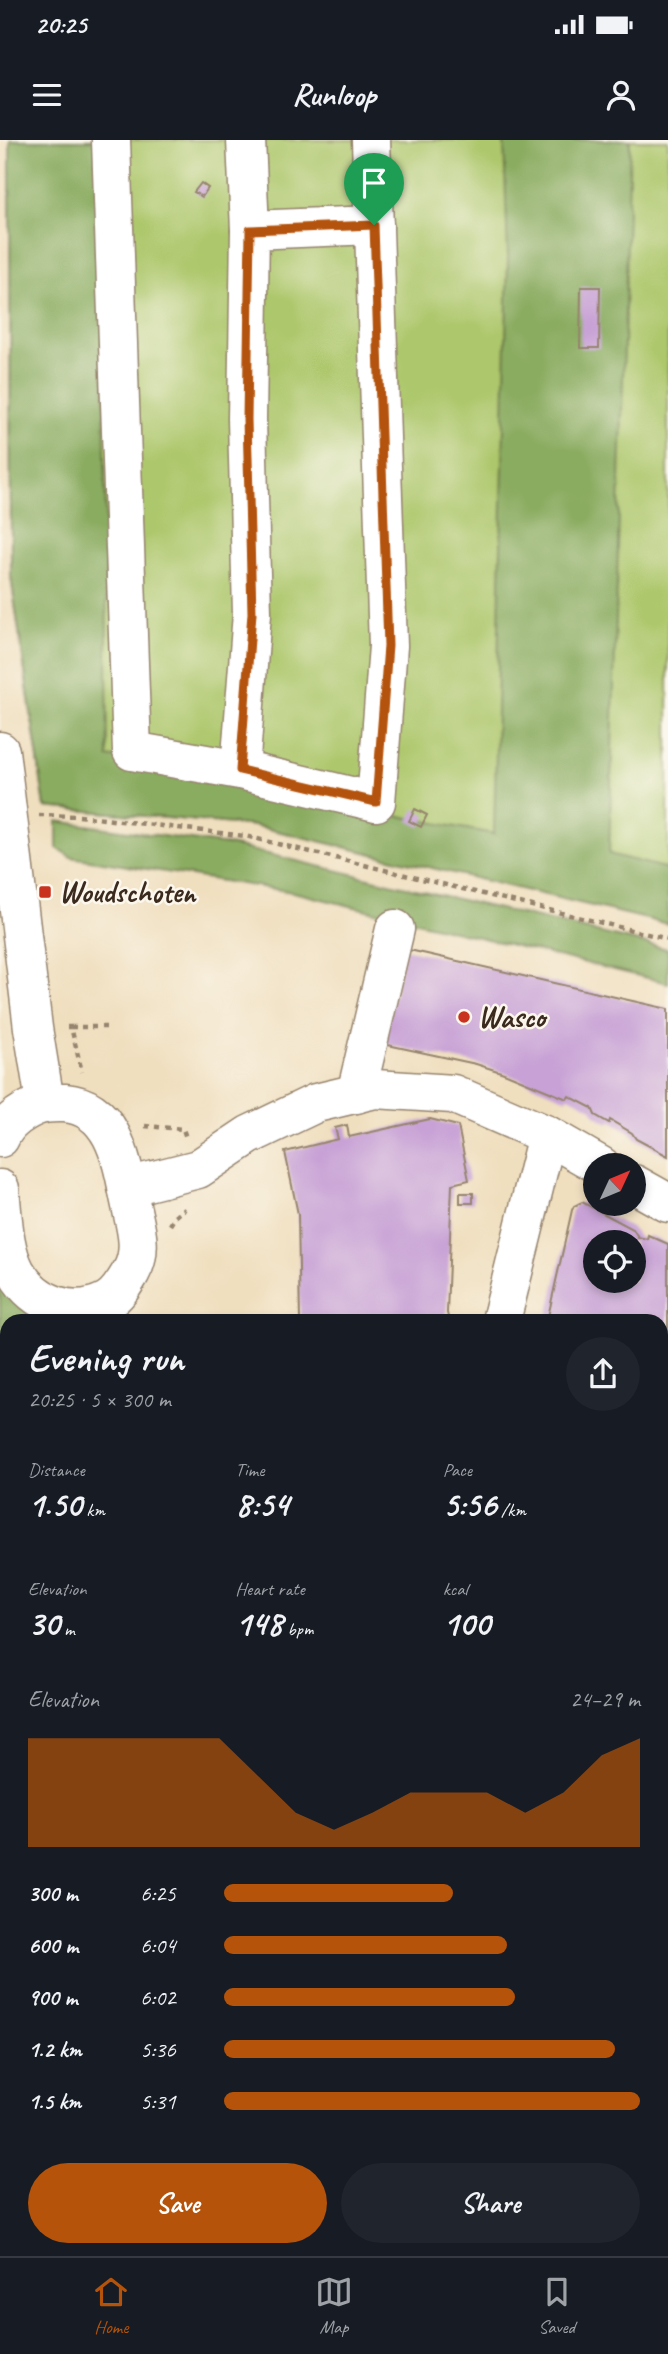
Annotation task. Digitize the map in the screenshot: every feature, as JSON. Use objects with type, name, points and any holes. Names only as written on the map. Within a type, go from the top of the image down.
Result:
[{"type":"main road","points":[[111,140],[132,751],[240,770],[376,802],[388,646],[371,140]]},
{"type":"main road","points":[[240,770],[252,613],[247,419],[250,230],[246,140]]},
{"type":"main road","points":[[250,230],[374,225]]},
{"type":"main road","points":[[0,751],[31,1015],[45,1102]]},
{"type":"main road","points":[[356,1094],[395,929]]},
{"type":"main road","points":[[127,1186],[198,1169],[249,1135],[316,1103],[375,1089],[453,1094],[547,1135],[583,1156]]},
{"type":"main road","points":[[0,1138],[3,1130],[16,1116],[45,1102],[72,1104],[90,1112],[108,1127],[119,1150],[139,1246],[135,1265],[124,1285],[89,1314]]},
{"type":"main road","points":[[503,1314],[547,1135]]},
{"type":"main road","points":[[0,1189],[4,1253],[16,1272],[30,1290],[47,1303],[84,1314]]},
{"type":"main road","points":[[646,1191],[668,1203]]},
{"type":"path","points":[[7,815],[79,816],[246,836],[668,939]]},
{"type":"path","points":[[71,1027],[108,1027]]},
{"type":"green space","points":[[10,140],[668,140],[668,924],[256,826],[45,807],[11,577]]},
{"type":"green space","points":[[10,140],[102,140],[108,757],[494,834],[508,257],[504,140],[630,140],[609,854],[668,869],[668,924],[256,826],[45,807],[11,577]]},
{"type":"green space","points":[[57,821],[234,846],[668,949],[668,983],[293,892],[71,857],[57,848]]},
{"type":"green space","points":[[0,1276],[23,1290],[28,1314],[0,1314]]},
{"type":"building","points":[[201,183],[208,188],[202,197],[194,192]]},
{"type":"building","points":[[581,287],[600,287],[599,348],[580,348]]},
{"type":"building","points":[[415,809],[427,815],[421,827],[409,821]]},
{"type":"building","points":[[405,949],[668,1009],[668,1156],[636,1139],[632,1133],[610,1120],[609,1123],[595,1115],[592,1108],[569,1096],[567,1099],[476,1064],[383,1044]]},
{"type":"building","points":[[430,1119],[458,1126],[469,1180],[452,1184],[447,1314],[300,1314],[298,1214],[285,1152],[338,1139],[335,1128],[347,1125],[349,1137]]},
{"type":"building","points":[[460,1193],[473,1193],[473,1203],[460,1203]]},
{"type":"building","points":[[582,1202],[583,1216],[608,1216],[634,1230],[583,1230],[583,1293],[646,1293],[646,1239],[648,1235],[668,1244],[668,1314],[549,1314],[574,1206]]},
{"type":"place","name":"Woudschoten","points":[[45,892]]},
{"type":"place","name":"Wasco","points":[[464,1017]]},
{"type":"route","points":[[374,225],[388,646],[376,802],[240,770],[252,613],[247,419],[250,230],[374,225]]}]
